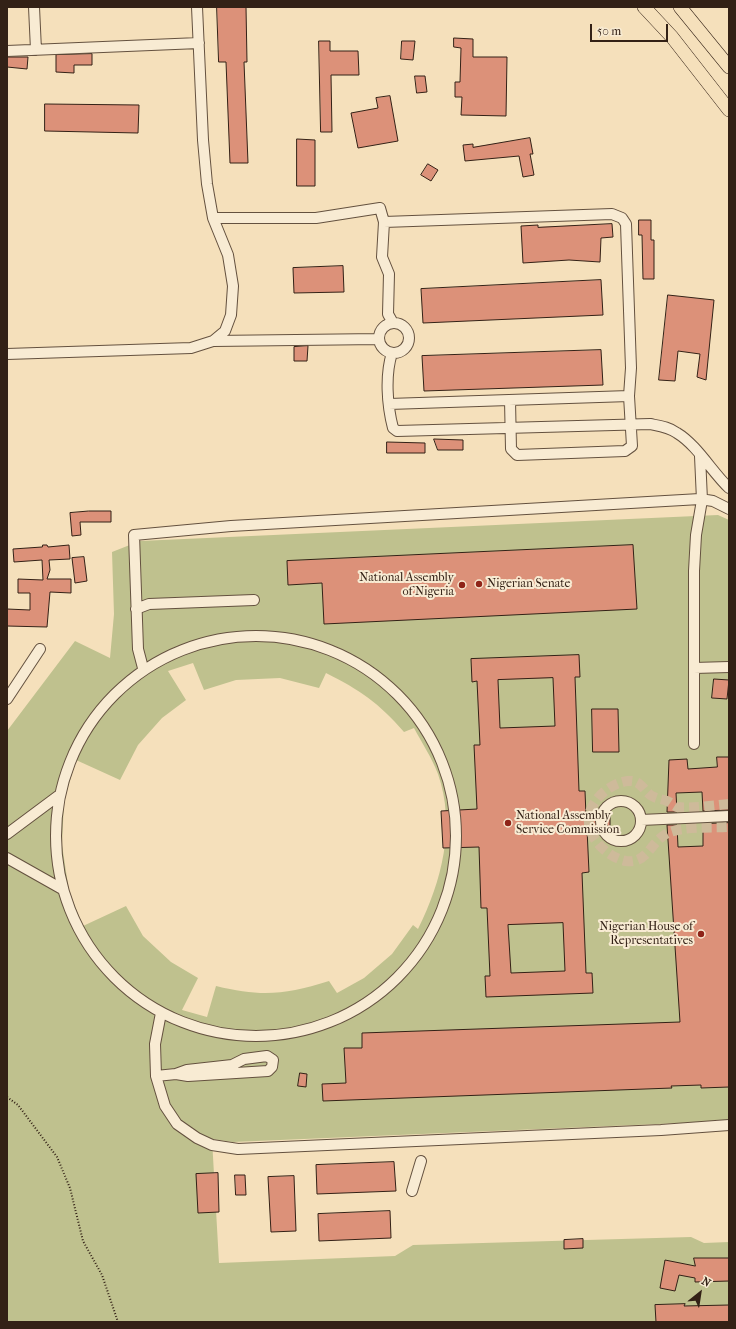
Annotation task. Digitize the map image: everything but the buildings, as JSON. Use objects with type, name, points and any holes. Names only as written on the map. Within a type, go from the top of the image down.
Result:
[{"type":"main road","points":[[644,7],[672,37],[729,110]]},
{"type":"main road","points":[[680,7],[729,67]]},
{"type":"street","points":[[34,7],[36,50]]},
{"type":"street","points":[[197,7],[203,140],[207,184],[214,218],[228,255],[233,286],[231,315],[225,331],[213,341]]},
{"type":"street","points":[[7,51],[199,43]]},
{"type":"street","points":[[214,218],[316,218],[380,208],[384,222],[382,257],[389,274],[388,314],[393,323]]},
{"type":"street","points":[[384,222],[612,214],[622,218],[626,224],[631,368],[629,396],[632,425],[632,446],[625,451],[522,456],[514,453],[511,449],[510,400]]},
{"type":"street","points":[[393,323],[398,324],[406,330],[409,341],[402,350],[392,353],[383,348],[379,339],[383,327],[393,323]]},
{"type":"street","points":[[7,354],[191,348],[213,341],[379,339]]},
{"type":"street","points":[[392,353],[388,366],[389,404],[393,428],[397,431],[650,424],[665,427],[677,433],[729,488]]},
{"type":"street","points":[[389,404],[629,396]]},
{"type":"street","points":[[694,744],[694,571],[696,535],[702,500],[700,456]]},
{"type":"street","points":[[143,668],[138,649],[134,535],[231,526],[702,500],[713,501],[729,509]]},
{"type":"street","points":[[136,609],[149,604],[254,600]]},
{"type":"street","points":[[268,635],[332,649],[387,683],[430,733],[454,794],[457,859],[439,922],[402,975],[350,1014],[288,1035],[223,1034],[161,1013],[117,981],[83,939],[62,889],[54,843],[58,796],[74,746],[104,702],[143,668],[203,641],[268,635]]},
{"type":"street","points":[[7,699],[40,649]]},
{"type":"street","points":[[694,668],[729,667]]},
{"type":"street","points":[[7,834],[58,796]]},
{"type":"street","points":[[625,801],[636,808],[641,820],[640,826],[634,837],[622,841],[610,837],[605,833],[601,820],[602,813],[611,803],[625,801]]},
{"type":"street","points":[[641,820],[729,816]]},
{"type":"street","points":[[7,858],[62,889]]},
{"type":"street","points":[[161,1013],[155,1044],[156,1076],[165,1106],[176,1124],[197,1138],[212,1145],[238,1149],[653,1131],[729,1125]]},
{"type":"street","points":[[156,1076],[176,1074],[188,1076],[268,1071],[272,1067],[273,1060],[267,1056],[244,1059],[232,1065],[186,1070],[176,1074]]},
{"type":"street","points":[[412,1191],[421,1161]]},
{"type":"path","points":[[7,1097],[18,1105],[57,1157],[70,1188],[82,1241],[102,1275],[118,1322]]},
{"type":"green space","points":[[718,515],[729,520],[729,1121],[233,1142],[212,1139],[219,1263],[395,1256],[413,1245],[691,1237],[704,1243],[729,1242],[729,1322],[7,1322],[7,731],[75,641],[110,658],[114,614],[112,552],[140,541]],"holes":[[[193,663],[204,690],[236,680],[280,678],[319,688],[326,673],[359,691],[386,713],[404,732],[414,728],[436,768],[446,813],[446,833],[440,873],[426,911],[418,929],[413,925],[392,954],[364,978],[337,993],[329,981],[286,992],[273,993],[246,992],[216,986],[207,1017],[182,1010],[198,978],[171,962],[143,936],[126,906],[83,926],[69,891],[62,845],[64,801],[76,760],[120,780],[138,745],[162,718],[186,700],[168,671]]]},
{"type":"tunnel","points":[[729,804],[677,807],[652,796],[636,782],[628,781],[613,786],[600,795],[591,809],[589,816],[590,830],[597,842],[602,848],[613,856],[626,861],[633,861],[644,856],[656,842],[672,831],[696,828],[729,827]]},
{"type":"place","name":"Nigerian Senate","points":[[479,584]]},
{"type":"place","name":"National Assembly of Nigeria","points":[[462,585]]},
{"type":"place","name":"National Assembly Service Commission","points":[[508,823]]},
{"type":"place","name":"Nigerian House of Representatives","points":[[701,934]]}]
